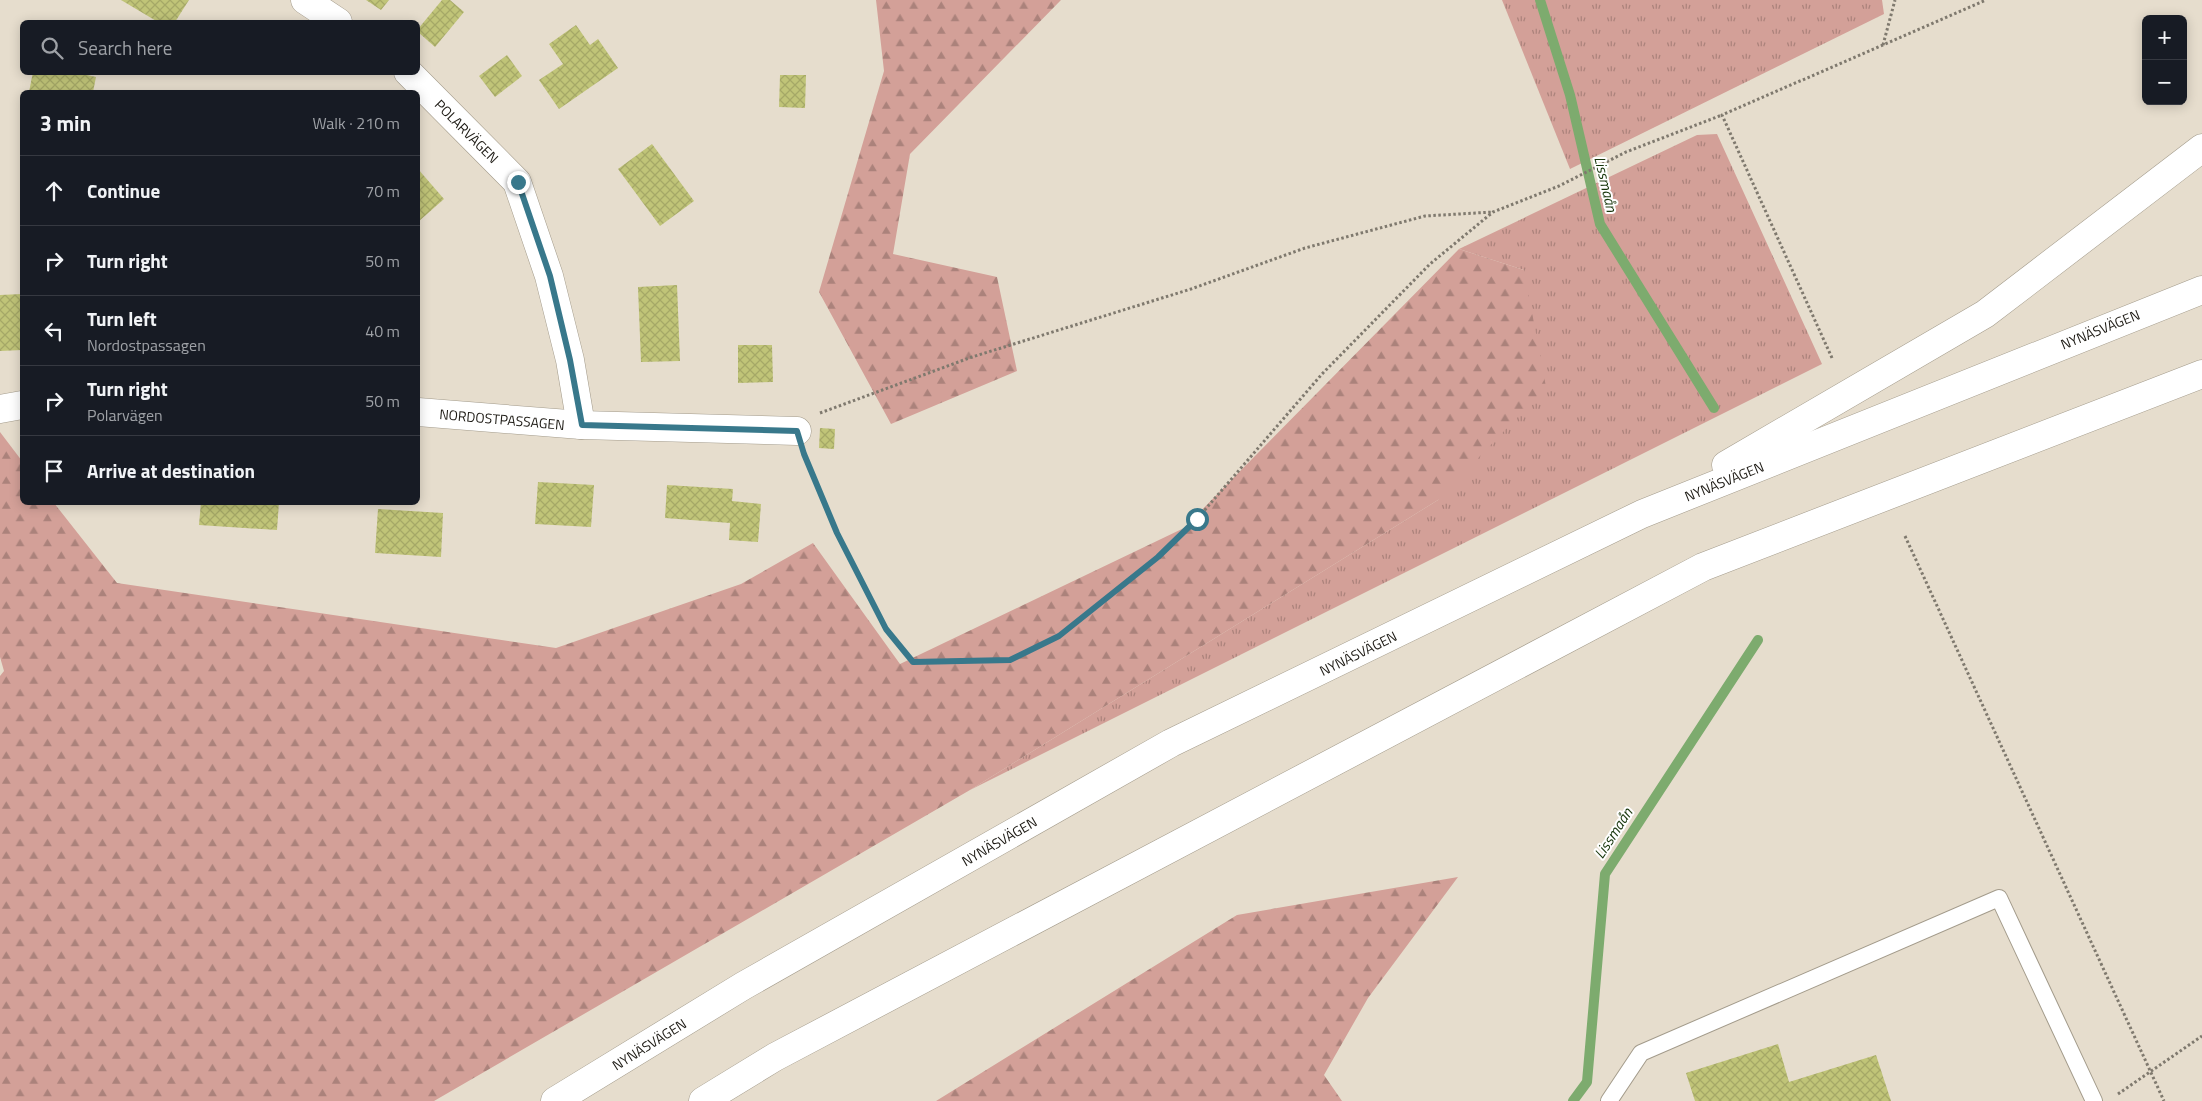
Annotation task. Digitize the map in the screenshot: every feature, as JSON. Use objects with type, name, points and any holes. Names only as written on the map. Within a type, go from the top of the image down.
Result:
[{"type":"main road","points":[[305,0],[335,20]]},
{"type":"main road","name":"POLARVÄGEN","points":[[411,75],[518,182],[550,276],[570,360],[582,425]]},
{"type":"main road","points":[[1642,514],[1985,314],[2202,148]]},
{"type":"main road","name":"NYNÄSVÄGEN","points":[[556,1101],[743,986],[1171,743],[1642,514],[2202,290]]},
{"type":"main road","points":[[702,1101],[775,1057],[1703,567],[2202,374]]},
{"type":"main road","points":[[0,410],[20,405]]},
{"type":"main road","name":"NORDOSTPASSAGEN","points":[[420,412],[582,425],[797,431]]},
{"type":"lane","points":[[1609,1101],[1642,1053],[1999,898],[2094,1101]]},
{"type":"path","points":[[1883,44],[1895,0]]},
{"type":"path","points":[[1493,212],[1425,216],[1305,248],[1191,289],[972,357],[823,411],[797,431],[804,454],[837,533],[886,629],[913,662],[1010,660],[1059,636],[1158,557],[1197,519],[1322,374],[1430,264],[1493,212],[1559,186],[1626,152],[1722,114],[1986,0]]},
{"type":"path","points":[[1722,114],[1832,358]]},
{"type":"path","points":[[1905,536],[2164,1101]]},
{"type":"path","points":[[2115,1096],[2202,1036]]},
{"type":"green space","points":[[876,0],[1061,0],[910,154],[893,254],[997,277],[1017,371],[891,424],[819,292],[884,71]]},
{"type":"green space","points":[[1502,0],[1882,0],[1884,14],[1570,169]]},
{"type":"green space","points":[[1717,134],[1822,364],[970,790],[1438,500],[1524,270],[1459,249],[1697,135]]},
{"type":"green space","points":[[1459,249],[1524,270],[1546,387],[1438,500],[970,790],[434,1101],[0,1101],[0,676],[4,671],[0,657],[0,432],[20,458],[20,505],[56,505],[117,583],[556,648],[741,584],[813,543],[900,664],[1184,528]]},
{"type":"green space","points":[[1458,877],[1368,998],[1324,1075],[1342,1101],[936,1101],[1237,915]]},
{"type":"building","points":[[121,0],[189,0],[176,20],[155,20]]},
{"type":"building","points":[[366,0],[389,0],[381,10]]},
{"type":"building","points":[[442,0],[450,0],[464,12],[435,47],[420,34],[420,27]]},
{"type":"building","points":[[576,25],[590,45],[598,39],[618,68],[559,109],[539,80],[563,64],[549,44]]},
{"type":"building","points":[[507,55],[522,76],[495,97],[479,76]]},
{"type":"building","points":[[32,75],[87,75],[96,77],[93,90],[29,90]]},
{"type":"building","points":[[780,75],[806,75],[805,108],[779,107]]},
{"type":"building","points":[[652,144],[694,201],[660,226],[618,169]]},
{"type":"building","points":[[420,171],[444,199],[420,220]]},
{"type":"building","points":[[677,285],[680,361],[641,362],[638,287]]},
{"type":"building","points":[[20,294],[20,350],[0,351],[0,295]]},
{"type":"building","points":[[738,345],[772,345],[773,382],[738,383]]},
{"type":"building","points":[[820,428],[835,429],[834,449],[819,448]]},
{"type":"building","points":[[538,482],[594,485],[591,527],[535,524]]},
{"type":"building","points":[[667,485],[733,489],[732,501],[761,504],[758,542],[729,540],[730,523],[665,518]]},
{"type":"building","points":[[201,505],[279,505],[277,530],[199,525]]},
{"type":"building","points":[[378,509],[443,513],[441,557],[375,553]]},
{"type":"building","points":[[1778,1044],[1789,1082],[1876,1055],[1891,1101],[1695,1101],[1686,1073]]},
{"type":"waterway","name":"Lissmaån","points":[[1540,0],[1570,95],[1600,224],[1714,408]]},
{"type":"waterway","name":"Lissmaån","points":[[1573,1101],[1587,1082],[1605,874],[1758,640]]},
{"type":"route","points":[[518,182],[550,276],[570,360],[582,425],[797,431],[804,454],[837,533],[886,629],[913,662],[1010,660],[1059,636],[1158,557],[1197,519]]}]
